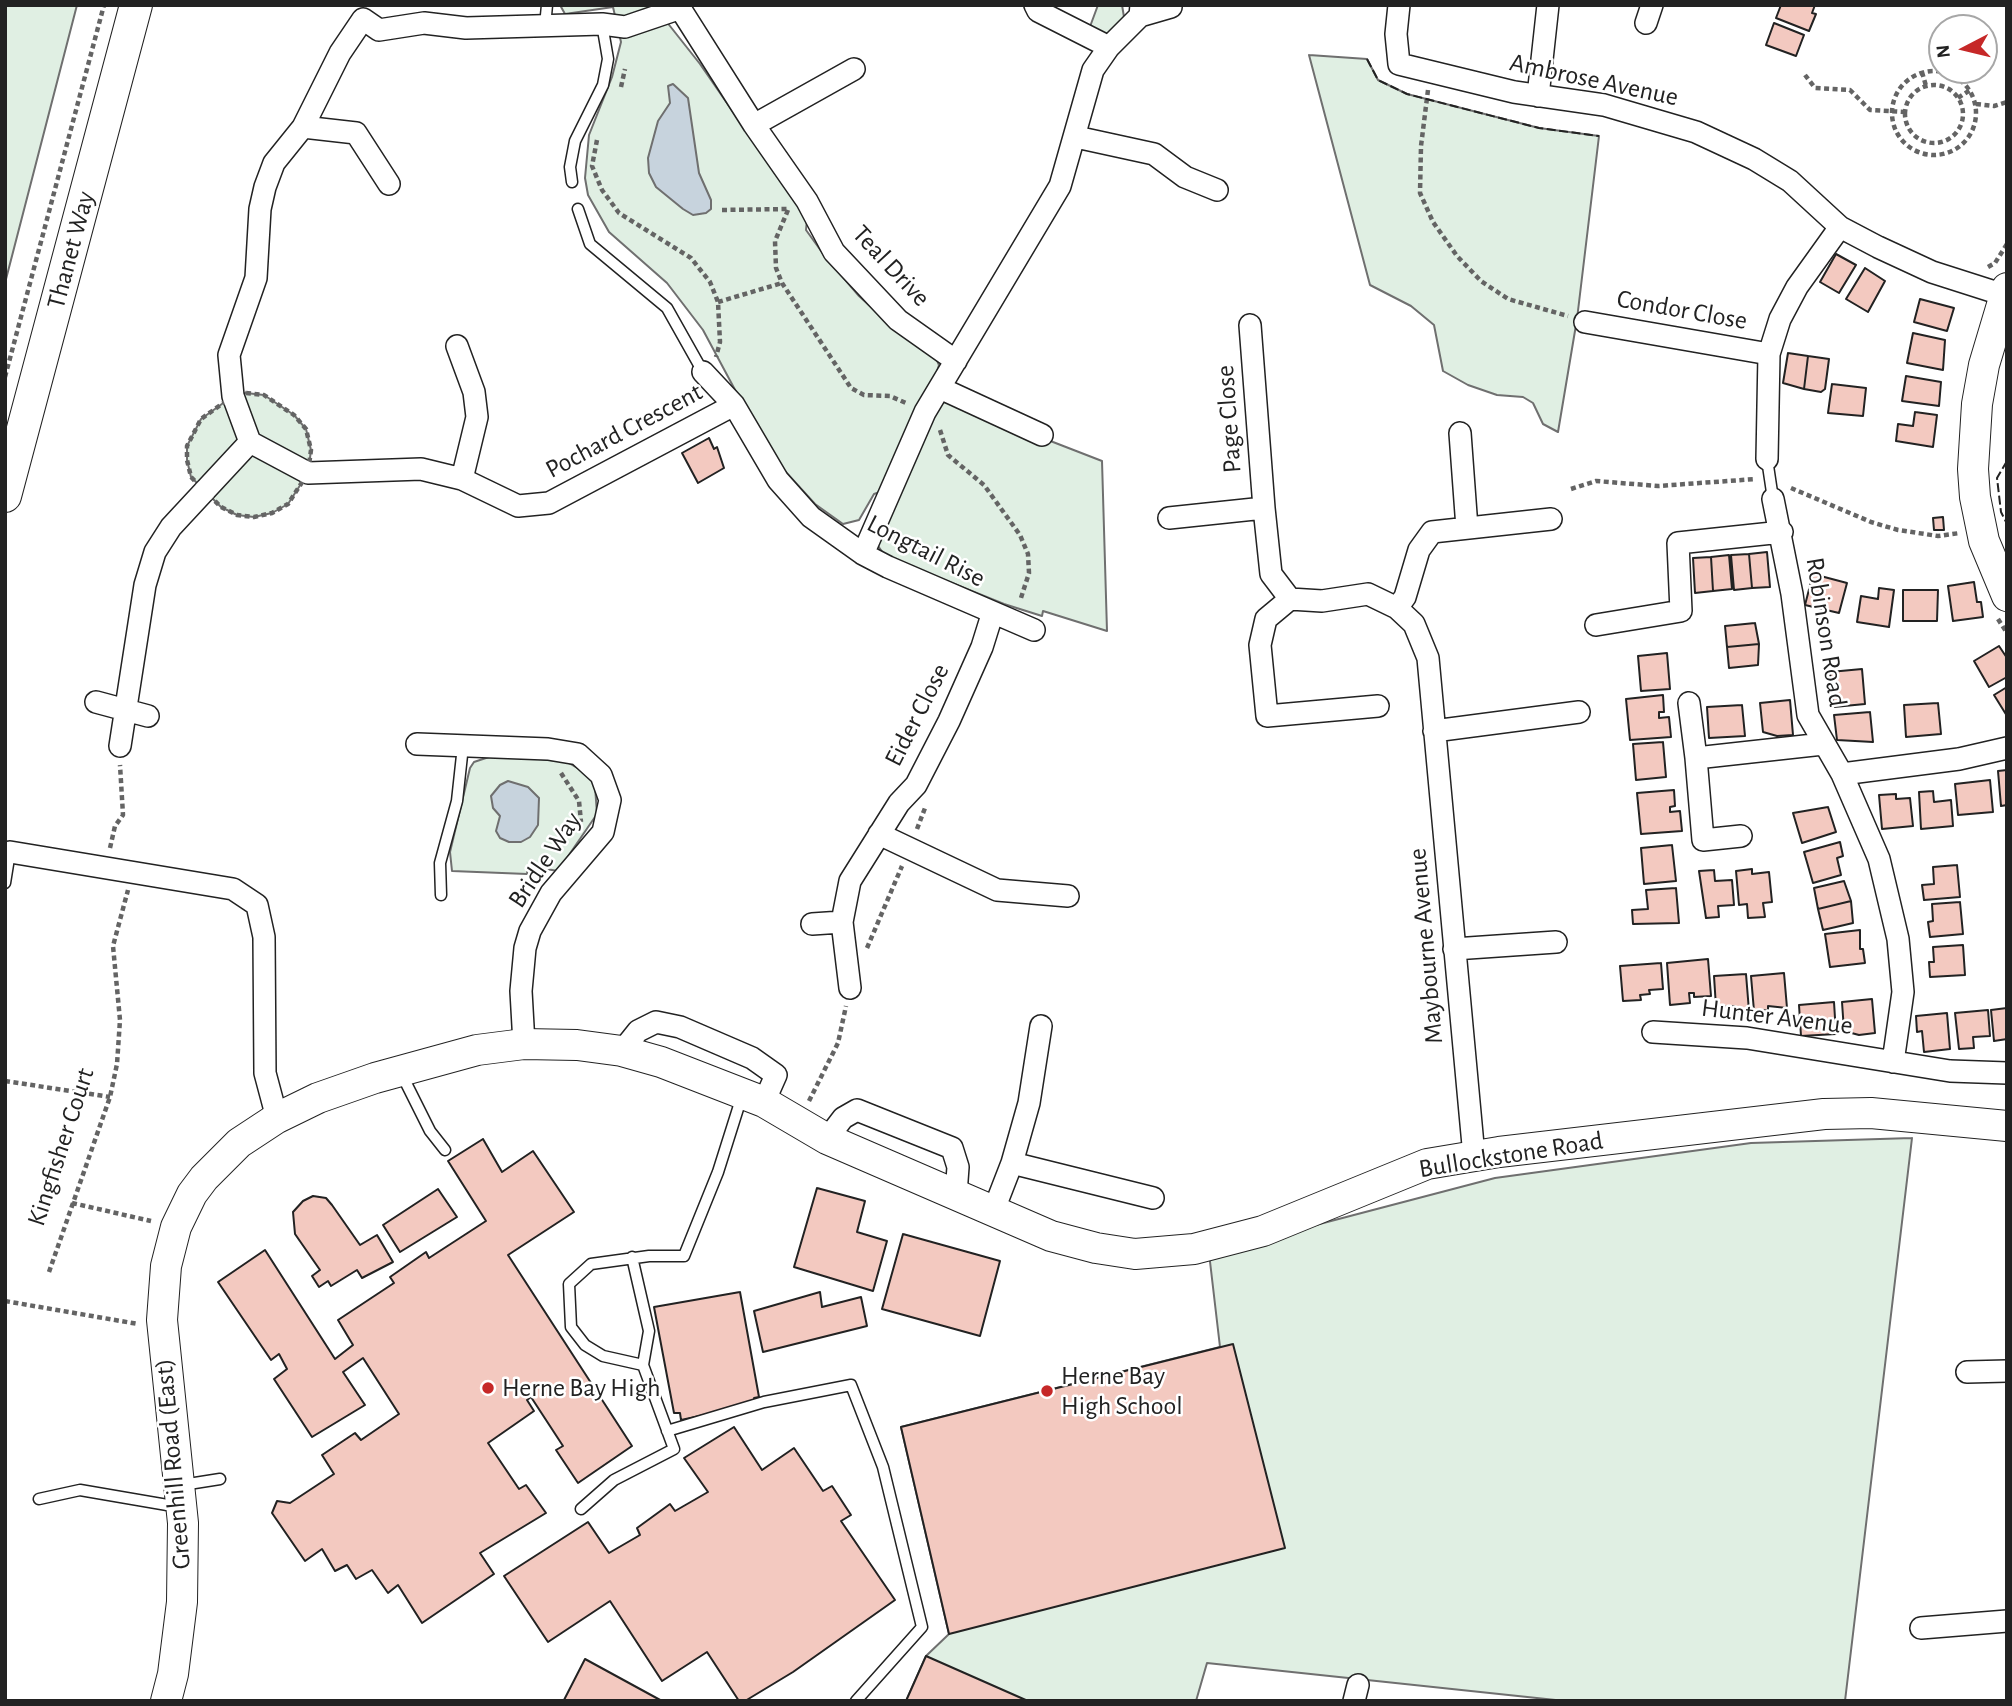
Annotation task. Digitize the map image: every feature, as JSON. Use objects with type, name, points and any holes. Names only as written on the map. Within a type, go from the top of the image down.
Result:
[{"type":"main road","name":"Thanet Way","points":[[5,496],[136,5]]},
{"type":"street","points":[[1035,5],[1038,10],[1109,47]]},
{"type":"street","name":"Ambrose Avenue","points":[[1398,5],[1396,34],[1399,64],[1538,96],[1604,105],[1696,132],[1754,159],[1790,181],[1840,227],[1932,272],[2006,292]]},
{"type":"street","points":[[1538,96],[1548,5]]},
{"type":"street","points":[[120,746],[145,585],[155,552],[171,527],[250,443],[233,396],[229,355],[256,278],[260,209],[265,187],[274,163],[303,127],[361,12],[379,30],[424,23],[466,28],[546,16],[625,27],[678,7]]},
{"type":"street","name":"Teal Drive","points":[[678,7],[754,125],[798,205],[834,252],[898,320],[956,361]]},
{"type":"street","points":[[863,554],[926,412],[969,335],[1060,186],[1093,69],[1140,11],[1171,7]]},
{"type":"street","points":[[754,125],[854,69]]},
{"type":"street","points":[[303,127],[356,133],[389,184]]},
{"type":"street","points":[[1076,136],[1154,154],[1185,177],[1217,190]]},
{"type":"street","name":"Condor Close","points":[[1767,459],[1769,354],[1780,319],[1797,287],[1840,227]]},
{"type":"street","points":[[2006,292],[1984,365],[1977,404],[1973,468],[1981,528],[2007,596]]},
{"type":"street","name":"Condor Close","points":[[1585,321],[1769,354]]},
{"type":"street","name":"Page Close","points":[[1250,326],[1264,508]]},
{"type":"street","points":[[457,346],[474,392],[477,417],[462,479]]},
{"type":"street","name":"Longtail Rise","points":[[704,372],[734,405],[778,480],[811,517],[863,554],[992,615],[1014,620],[1034,630]]},
{"type":"street","points":[[940,388],[1042,435]]},
{"type":"street","name":"Pochard Crescent","points":[[250,443],[307,473],[421,469],[462,479],[518,506],[548,503],[734,405]]},
{"type":"street","points":[[1460,433],[1467,528]]},
{"type":"street","name":"Robinson Road","points":[[1773,499],[1782,532],[1808,715],[1842,774]]},
{"type":"street","points":[[1169,518],[1264,508],[1271,574],[1290,599],[1266,620],[1260,645],[1267,716],[1378,706]]},
{"type":"street","points":[[1397,608],[1405,597],[1419,550],[1432,532],[1551,519]]},
{"type":"street","name":"Robinson Road","points":[[1596,625],[1681,611],[1678,543],[1782,532]]},
{"type":"street","name":"Maybourne Avenue","points":[[1290,599],[1322,601],[1368,594],[1397,608],[1414,624],[1428,658],[1474,1156]]},
{"type":"street","name":"Eider Close","points":[[850,988],[842,922],[850,881],[879,834],[916,785],[949,721],[982,647],[992,615]]},
{"type":"street","points":[[96,702],[148,716]]},
{"type":"street","points":[[1689,704],[1703,840],[1741,836]]},
{"type":"street","points":[[1434,731],[1579,712]]},
{"type":"street","name":"Bridle Way","points":[[416,744],[521,747],[578,754],[601,775],[610,800],[603,832],[551,893],[528,939],[521,991],[524,1044]]},
{"type":"street","points":[[1696,758],[1823,744]]},
{"type":"street","points":[[1893,1062],[1903,992],[1898,939],[1878,859],[1842,774],[1959,759],[2007,748]]},
{"type":"street","points":[[879,834],[997,890],[1068,896]]},
{"type":"street","points":[[10,852],[233,889],[257,905],[264,937],[265,1073],[277,1118]]},
{"type":"street","points":[[812,924],[842,922]]},
{"type":"street","points":[[1454,949],[1556,942]]},
{"type":"street","points":[[622,1051],[638,1031],[656,1022],[680,1027],[751,1058],[776,1075],[754,1098]]},
{"type":"street","points":[[993,1212],[1012,1163],[1029,1103],[1041,1026]]},
{"type":"street","name":"Hunter Avenue","points":[[1653,1032],[1747,1038],[1950,1071],[2007,1073]]},
{"type":"street","name":"Bullockstone Road","points":[[176,1227],[192,1194],[209,1171],[239,1143],[277,1118],[318,1098],[400,1070],[477,1050],[524,1044],[577,1045],[622,1051],[661,1062],[754,1098],[827,1139],[1051,1236],[1096,1248],[1135,1254],[1194,1248],[1263,1231],[1427,1164],[1474,1156],[1824,1114],[1871,1114],[2007,1126]]},
{"type":"street","points":[[827,1139],[843,1118],[857,1110],[952,1148],[958,1167],[956,1194]]},
{"type":"street","points":[[1012,1163],[1153,1198]]},
{"type":"street","name":"Greenhill Road (East)","points":[[166,1701],[173,1674],[182,1602],[181,1497],[162,1320],[166,1266],[176,1227]]},
{"type":"street","points":[[1968,1372],[2007,1371]]},
{"type":"street","points":[[1921,1628],[2007,1621]]},
{"type":"lane","points":[[572,182],[570,167],[575,141],[603,85],[608,59],[602,24]]},
{"type":"lane","points":[[578,209],[590,244],[667,308],[704,372]]},
{"type":"lane","points":[[1767,459],[1773,499]]},
{"type":"lane","points":[[441,895],[440,863],[457,801],[463,746]]},
{"type":"lane","points":[[5,883],[10,852]]},
{"type":"lane","points":[[400,1070],[430,1131],[445,1150]]},
{"type":"lane","points":[[643,1365],[603,1356],[585,1345],[571,1327],[569,1284],[591,1264],[632,1257],[684,1256],[718,1172],[754,1098]]},
{"type":"lane","points":[[581,1509],[614,1480],[674,1449],[643,1365],[649,1331],[632,1257]]},
{"type":"lane","points":[[667,1431],[764,1402],[851,1385],[883,1467],[922,1626],[856,1701]]},
{"type":"lane","points":[[39,1499],[80,1490],[181,1497],[220,1479]]},
{"type":"path","points":[[5,377],[104,5]]},
{"type":"path","points":[[617,93],[625,67]]},
{"type":"path","points":[[1431,72],[1421,146],[1420,193],[1433,222],[1457,256],[1481,281],[1508,299],[1585,321]]},
{"type":"path","points":[[1922,72],[1926,86]]},
{"type":"path","points":[[1922,72],[1954,75],[1970,90],[1976,104],[1975,123],[1967,140],[1950,153],[1919,153],[1902,141],[1893,122],[1892,111],[1904,83],[1922,72]]},
{"type":"path","points":[[1805,75],[1815,88],[1850,90],[1870,110],[1905,112]]},
{"type":"path","points":[[1926,86],[1947,88],[1958,98],[1962,115],[1956,132],[1945,140],[1923,141],[1909,129],[1905,112],[1911,96],[1926,86]]},
{"type":"path","points":[[1958,98],[1970,90]]},
{"type":"path","points":[[1976,104],[1994,106],[2007,102]]},
{"type":"path","points":[[600,131],[595,143],[592,166],[602,190],[618,214],[691,258],[710,282],[718,302],[720,342],[716,359],[704,372]]},
{"type":"path","points":[[1956,132],[1967,140]]},
{"type":"path","points":[[1919,153],[1923,141]]},
{"type":"path","points":[[722,210],[798,205]]},
{"type":"path","points":[[798,205],[775,241],[776,268],[782,282],[851,388],[864,395],[890,396],[937,417],[948,455],[984,485],[1020,535],[1028,554],[1029,573],[1014,620]]},
{"type":"path","points":[[718,302],[782,282]]},
{"type":"path","points":[[246,393],[264,395],[294,415],[306,429],[311,450],[307,473],[288,504],[272,513],[254,517],[237,515],[221,507],[191,477],[187,446],[201,419],[233,396],[246,393]]},
{"type":"path","points":[[109,870],[115,826],[123,815],[120,746]]},
{"type":"path","points":[[558,769],[579,801],[582,830],[578,861]]},
{"type":"path","points":[[866,950],[926,805],[916,785]]},
{"type":"path","name":"Kingfisher Court","points":[[50,1272],[110,1097],[117,1064],[120,1020],[113,946],[134,873]]},
{"type":"path","points":[[799,1121],[838,1043],[850,988]]},
{"type":"path","points":[[5,1081],[110,1097]]},
{"type":"path","points":[[72,1203],[176,1227]]},
{"type":"path","points":[[5,1301],[146,1325],[146,1320],[162,1320]]},
{"type":"green space","points":[[5,5],[77,5],[5,283]]},
{"type":"green space","points":[[560,5],[659,5],[666,21],[700,64],[807,219],[806,230],[824,255],[859,296],[892,326],[935,356],[939,365],[934,381],[1053,442],[1102,461],[1107,631],[1043,611],[1042,616],[1004,604],[895,560],[883,553],[876,543],[883,491],[874,494],[859,520],[843,524],[815,504],[784,470],[741,401],[703,330],[667,283],[609,232],[588,195],[585,178],[589,135],[612,77],[621,42],[613,7],[565,14]]},
{"type":"green space","points":[[1098,5],[1122,5],[1124,17],[1113,37],[1088,32]]},
{"type":"green space","points":[[1309,55],[1367,59],[1378,80],[1407,94],[1539,128],[1599,136],[1577,319],[1558,432],[1543,424],[1533,403],[1523,397],[1497,395],[1468,385],[1443,371],[1434,325],[1411,306],[1370,285]]},
{"type":"green space","points":[[246,393],[264,395],[294,415],[306,429],[311,450],[308,473],[288,504],[272,513],[254,517],[237,515],[221,507],[191,477],[187,460],[187,446],[201,419],[233,396]]},
{"type":"green space","points":[[498,754],[567,762],[588,774],[595,786],[597,814],[558,871],[528,866],[527,874],[452,871],[450,852],[470,768],[474,762]]},
{"type":"green space","points":[[1912,1138],[1845,1701],[1565,1701],[1207,1663],[1196,1701],[906,1701],[926,1656],[949,1634],[901,1427],[1220,1347],[1209,1253],[1495,1178],[1751,1143]]},
{"type":"shaded area","points":[[673,84],[688,98],[699,173],[711,200],[711,209],[706,213],[693,215],[683,209],[656,187],[649,173],[648,158],[658,121],[670,103],[668,86]]},
{"type":"shaded area","points":[[508,781],[528,787],[539,798],[538,825],[530,837],[521,842],[509,842],[500,838],[496,831],[500,816],[493,808],[491,796],[500,785]]},
{"type":"building","points":[[1781,5],[1815,5],[1812,13],[1816,14],[1809,31],[1776,18]]},
{"type":"building","points":[[1774,23],[1804,35],[1796,56],[1766,45]]},
{"type":"building","points":[[1836,254],[1856,265],[1839,293],[1820,282]]},
{"type":"building","points":[[1865,268],[1885,281],[1868,312],[1846,299]]},
{"type":"building","points":[[1920,299],[1954,308],[1947,331],[1914,322]]},
{"type":"building","points":[[1913,333],[1945,340],[1943,370],[1907,363]]},
{"type":"building","points":[[1788,353],[1808,356],[1804,389],[1783,383]]},
{"type":"building","points":[[1808,356],[1829,359],[1825,389],[1821,392],[1804,389]]},
{"type":"building","points":[[1906,376],[1941,382],[1939,406],[1902,401]]},
{"type":"building","points":[[1832,384],[1866,388],[1863,416],[1828,413]]},
{"type":"building","points":[[1915,412],[1937,415],[1933,447],[1896,441],[1898,424],[1913,426]]},
{"type":"building","points":[[709,438],[714,449],[717,447],[724,468],[698,483],[682,453]]},
{"type":"building","points":[[1943,517],[1944,530],[1934,530],[1933,518]]},
{"type":"building","points":[[1767,552],[1770,587],[1752,588],[1749,554]]},
{"type":"building","points":[[1749,554],[1752,588],[1734,590],[1731,555]]},
{"type":"building","points":[[1729,555],[1732,589],[1713,591],[1711,557]]},
{"type":"building","points":[[1711,557],[1713,591],[1695,593],[1693,558]]},
{"type":"building","points":[[1813,574],[1847,583],[1839,613],[1805,605]]},
{"type":"building","points":[[1974,582],[1983,617],[1953,621],[1948,586]]},
{"type":"building","points":[[1879,588],[1894,590],[1889,627],[1857,622],[1861,596],[1878,599]]},
{"type":"building","points":[[1903,590],[1938,590],[1937,621],[1903,621]]},
{"type":"building","points":[[1755,623],[1759,644],[1727,647],[1725,626]]},
{"type":"building","points":[[1759,644],[1758,665],[1729,668],[1727,647]]},
{"type":"building","points":[[1999,646],[2007,658],[2007,677],[1989,687],[1974,661]]},
{"type":"building","points":[[1667,653],[1670,689],[1641,691],[1638,656]]},
{"type":"building","points":[[1862,669],[1865,704],[1834,707],[1830,672]]},
{"type":"building","points":[[2007,687],[2007,716],[1994,695]]},
{"type":"building","points":[[1663,695],[1664,712],[1659,712],[1659,718],[1669,717],[1671,737],[1630,740],[1626,699]]},
{"type":"building","points":[[1790,700],[1793,735],[1777,736],[1763,732],[1760,703]]},
{"type":"building","points":[[1938,703],[1941,734],[1906,737],[1904,705]]},
{"type":"building","points":[[1742,705],[1745,736],[1709,738],[1707,707]]},
{"type":"building","points":[[1870,712],[1873,742],[1837,740],[1834,715]]},
{"type":"building","points":[[1663,742],[1666,777],[1636,780],[1633,744]]},
{"type":"building","points":[[2007,770],[2007,805],[2001,806],[1998,771]]},
{"type":"building","points":[[1990,780],[1993,812],[1958,815],[1955,784]]},
{"type":"building","points":[[1674,790],[1675,806],[1670,807],[1670,812],[1680,811],[1682,831],[1641,834],[1637,793]]},
{"type":"building","points":[[1933,791],[1934,802],[1951,800],[1953,826],[1921,829],[1919,792]]},
{"type":"building","points":[[1896,794],[1896,799],[1910,798],[1913,826],[1882,829],[1879,795]]},
{"type":"building","points":[[1828,807],[1836,832],[1802,843],[1793,813]]},
{"type":"building","points":[[1840,842],[1843,856],[1837,858],[1841,875],[1813,883],[1804,852]]},
{"type":"building","points":[[1672,845],[1676,881],[1644,884],[1641,848]]},
{"type":"building","points":[[1957,865],[1960,897],[1924,900],[1922,885],[1934,884],[1933,867]]},
{"type":"building","points":[[1752,869],[1752,874],[1769,872],[1772,902],[1763,903],[1765,917],[1748,918],[1747,904],[1739,905],[1736,871]]},
{"type":"building","points":[[1714,870],[1715,881],[1732,880],[1734,905],[1718,906],[1719,917],[1706,918],[1699,871]]},
{"type":"building","points":[[1844,881],[1851,901],[1818,909],[1814,888]]},
{"type":"building","points":[[1676,888],[1679,923],[1633,924],[1632,910],[1648,909],[1646,890]]},
{"type":"building","points":[[1851,901],[1853,923],[1823,930],[1818,909]]},
{"type":"building","points":[[1960,902],[1963,934],[1930,937],[1928,922],[1933,921],[1932,904]]},
{"type":"building","points":[[1860,930],[1860,949],[1863,949],[1865,963],[1830,967],[1825,934]]},
{"type":"building","points":[[1963,945],[1965,975],[1930,977],[1929,962],[1934,962],[1933,947]]},
{"type":"building","points":[[1708,959],[1711,996],[1694,997],[1694,993],[1689,993],[1690,1003],[1670,1005],[1667,963]]},
{"type":"building","points":[[1661,963],[1663,989],[1649,990],[1650,994],[1640,995],[1641,1000],[1623,1001],[1620,966]]},
{"type":"building","points":[[1784,973],[1787,1008],[1768,1006],[1768,1010],[1754,1011],[1751,976]]},
{"type":"building","points":[[1746,974],[1749,1011],[1734,1012],[1734,1006],[1716,1007],[1714,976]]},
{"type":"building","points":[[1872,999],[1875,1033],[1859,1035],[1844,1031],[1842,1002]]},
{"type":"building","points":[[1834,1002],[1836,1034],[1801,1036],[1799,1005]]},
{"type":"building","points":[[2007,1008],[2007,1039],[1994,1041],[1991,1010]]},
{"type":"building","points":[[1988,1010],[1990,1036],[1973,1037],[1974,1048],[1959,1049],[1955,1013]]},
{"type":"building","points":[[1947,1013],[1950,1049],[1924,1052],[1922,1031],[1917,1032],[1916,1016]]},
{"type":"building","name":"Herne Bay High","points":[[483,1139],[502,1172],[533,1151],[574,1212],[508,1255],[632,1446],[578,1483],[556,1450],[563,1446],[531,1397],[527,1400],[534,1411],[488,1443],[519,1489],[526,1485],[546,1513],[480,1553],[494,1574],[422,1623],[398,1585],[388,1593],[372,1570],[356,1579],[347,1565],[335,1571],[322,1549],[305,1561],[272,1513],[277,1501],[290,1503],[334,1474],[322,1455],[355,1433],[361,1440],[399,1414],[363,1358],[343,1372],[365,1405],[312,1437],[274,1379],[287,1369],[279,1354],[271,1360],[218,1282],[265,1250],[335,1359],[353,1345],[338,1320],[394,1283],[390,1277],[426,1252],[429,1258],[486,1221],[448,1161]]},
{"type":"building","points":[[817,1188],[865,1201],[857,1232],[887,1241],[873,1291],[794,1267]]},
{"type":"building","points":[[438,1189],[457,1217],[400,1252],[383,1225]]},
{"type":"building","points":[[313,1196],[326,1198],[360,1245],[377,1235],[393,1262],[362,1278],[357,1270],[331,1286],[328,1281],[319,1287],[312,1276],[320,1270],[295,1234],[293,1212],[303,1201]]},
{"type":"building","points":[[903,1234],[1000,1261],[980,1336],[882,1309]]},
{"type":"building","points":[[740,1292],[759,1397],[754,1398],[755,1404],[681,1420],[680,1413],[674,1413],[654,1307]]},
{"type":"building","points":[[820,1292],[822,1307],[861,1297],[867,1326],[763,1352],[754,1311]]},
{"type":"building","points":[[1233,1344],[1285,1548],[949,1634],[901,1427]]},
{"type":"building","name":"Herne Bay High","points":[[734,1427],[762,1470],[794,1448],[823,1491],[832,1486],[851,1515],[841,1521],[895,1600],[793,1672],[745,1701],[739,1701],[707,1652],[662,1681],[610,1601],[548,1642],[504,1576],[588,1522],[609,1553],[640,1535],[637,1528],[670,1504],[675,1511],[708,1492],[684,1458]]},
{"type":"building","points":[[926,1656],[1028,1701],[906,1701]]},
{"type":"building","points":[[585,1659],[662,1701],[564,1700]]},
{"type":"fence","points":[[1367,59],[1378,80],[1407,94],[1539,128],[1599,136]]},
{"type":"fence","points":[[2007,461],[1997,478],[2001,512],[2007,524]]},
{"type":"place","name":"Herne Bay High","points":[[488,1388]]},
{"type":"place","name":"Herne Bay High School","points":[[1047,1391]]}]
